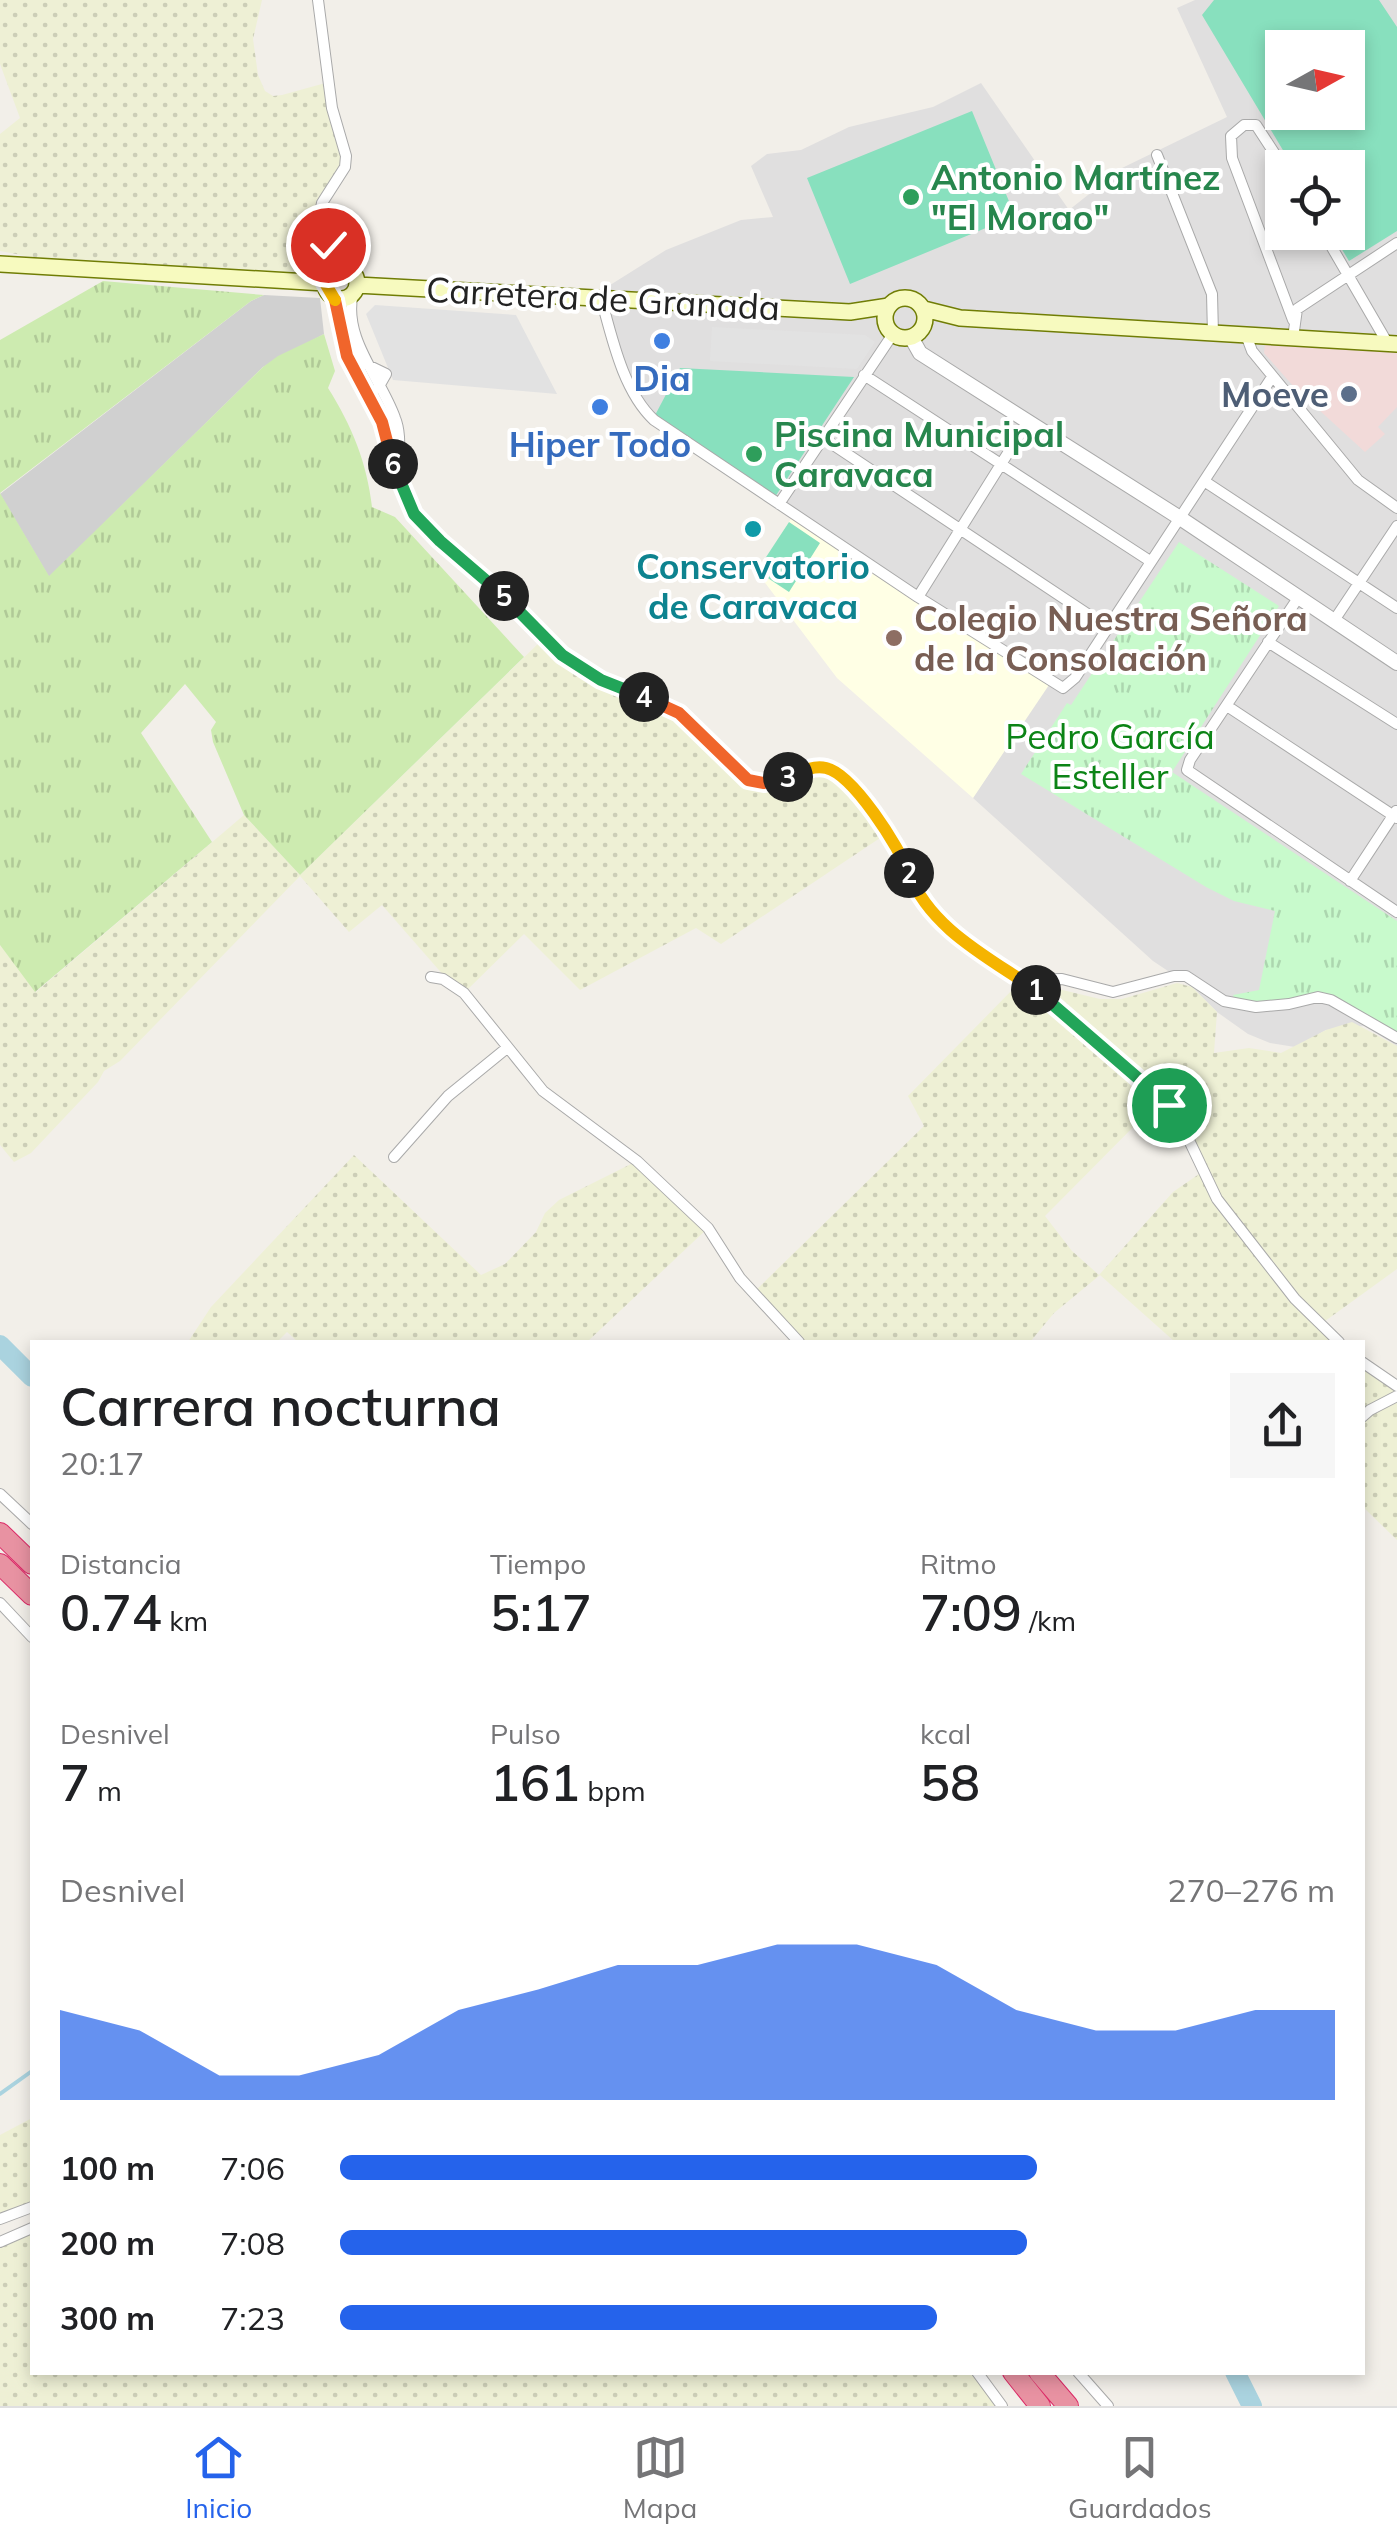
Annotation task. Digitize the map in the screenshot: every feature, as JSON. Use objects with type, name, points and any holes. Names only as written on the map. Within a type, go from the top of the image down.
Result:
[{"type":"highway","points":[[0,1533],[30,1562]]},
{"type":"highway","points":[[0,1564],[30,1593]]},
{"type":"highway","points":[[1015,2375],[1040,2406]]},
{"type":"highway","points":[[1041,2375],[1068,2406]]},
{"type":"main road","name":"Carretera de Granada","points":[[0,264],[328,289],[345,298],[355,289],[850,312],[889,320],[910,337]]},
{"type":"main road","points":[[328,289],[328,274],[344,267],[352,272],[355,289]]},
{"type":"main road","name":"Carretera de Granada","points":[[889,320],[907,298],[924,316],[1393,344]]},
{"type":"main road","points":[[910,337],[920,332],[924,316]]},
{"type":"street","points":[[318,0],[332,108],[346,156],[345,167],[322,203],[320,213],[335,268]]},
{"type":"street","points":[[1265,243],[1232,158],[1230,141],[1239,127],[1250,124],[1260,128],[1273,150]]},
{"type":"street","points":[[1157,155],[1212,294],[1213,334]]},
{"type":"street","points":[[1293,338],[1300,307],[1397,244]]},
{"type":"street","points":[[1268,250],[1294,320]]},
{"type":"street","points":[[1333,250],[1393,344]]},
{"type":"street","points":[[328,289],[357,360],[386,374],[379,385],[378,398],[390,428],[390,451]]},
{"type":"street","points":[[355,289],[356,333],[371,369]]},
{"type":"street","points":[[601,298],[619,359],[645,412],[918,597],[1050,682],[1065,687],[1075,678],[1272,377]]},
{"type":"street","points":[[1288,302],[1300,307]]},
{"type":"street","points":[[340,317],[347,356],[382,422],[414,514],[424,525],[576,665],[612,686],[679,713],[748,780],[776,782],[816,768],[826,768],[844,779],[889,832],[929,908],[1162,1097],[1177,1115],[1217,1199],[1296,1299],[1337,1340]]},
{"type":"street","points":[[779,504],[864,375],[889,320]]},
{"type":"street","points":[[1246,335],[1252,352],[1358,480],[1397,508]]},
{"type":"street","points":[[910,337],[920,352],[1397,663]]},
{"type":"street","points":[[864,375],[1150,561]]},
{"type":"street","points":[[379,385],[397,424],[400,479]]},
{"type":"street","points":[[918,597],[1028,421]]},
{"type":"street","points":[[823,438],[1106,627]]},
{"type":"street","points":[[1204,480],[1397,608]]},
{"type":"street","points":[[1334,622],[1397,526]]},
{"type":"street","points":[[1298,598],[1187,769],[1397,912]]},
{"type":"street","points":[[1268,642],[1397,724]]},
{"type":"street","points":[[1227,706],[1396,815],[1350,882]]},
{"type":"street","points":[[1022,980],[1062,980],[1113,992],[1186,976],[1224,1001],[1256,1007],[1318,997],[1331,1000],[1397,1038]]},
{"type":"street","points":[[431,978],[443,979],[464,993],[542,1091],[637,1162],[708,1228],[740,1278],[797,1340]]},
{"type":"street","points":[[394,1157],[448,1096],[508,1048]]},
{"type":"street","points":[[1365,1364],[1397,1386]]},
{"type":"street","points":[[1365,1415],[1397,1396]]},
{"type":"street","points":[[0,1494],[30,1522]]},
{"type":"street","points":[[0,1603],[30,1635]]},
{"type":"street","points":[[0,2219],[30,2207]]},
{"type":"street","points":[[0,2242],[30,2229]]},
{"type":"street","points":[[979,2375],[1002,2406]]},
{"type":"street","points":[[1081,2375],[1108,2406]]},
{"type":"shaded area","points":[[0,0],[262,0],[253,39],[258,75],[265,91],[273,96],[282,95],[329,82],[346,156],[322,203],[328,245],[315,277],[106,271],[0,251],[0,134],[20,118],[0,64]]},
{"type":"shaded area","points":[[1195,0],[1397,0],[1397,1046],[1364,1026],[1326,1030],[1295,1047],[1248,1034],[1217,1012],[1192,987],[1153,961],[973,798],[1050,681],[654,420],[638,400],[591,297],[666,250],[741,220],[773,217],[751,166],[767,154],[801,150],[849,127],[933,107],[981,83],[1069,210],[1122,168],[1227,117],[1177,8]]},
{"type":"shaded area","points":[[264,295],[320,298],[324,334],[263,367],[49,577],[0,494],[251,301]]},
{"type":"shaded area","points":[[375,305],[516,315],[557,394],[393,380],[366,314]]},
{"type":"shaded area","points":[[712,327],[865,335],[875,342],[857,369],[710,361]]},
{"type":"shaded area","name":"Moeve","points":[[1265,344],[1397,351],[1397,407],[1378,427],[1385,434],[1365,452],[1294,387],[1264,353]]},
{"type":"shaded area","name":"Colegio Nuestra Señora de la Consolación","points":[[794,514],[1051,682],[973,798],[837,678],[757,572]]},
{"type":"shaded area","points":[[544,638],[576,665],[659,701],[748,780],[806,769],[835,772],[889,832],[721,944],[696,928],[580,990],[524,934],[464,993],[452,985],[382,905],[349,932],[300,876],[120,1061],[104,1071],[31,1153],[14,1162],[0,1145],[0,945],[36,992],[244,815],[300,875]]},
{"type":"shaded area","points":[[1022,980],[1039,992],[1050,987],[1100,999],[1122,999],[1177,983],[1192,987],[1217,1012],[1214,1053],[1249,1048],[1281,1053],[1326,1030],[1352,1022],[1397,1046],[1397,1269],[1321,1324],[1337,1340],[1173,1340],[1100,1275],[1054,1313],[1032,1340],[797,1340],[753,1293],[924,1126],[908,1096]],"holes":[[[1161,1099],[1188,1135],[1202,1172],[1173,1192],[1099,1275],[1072,1251],[1045,1216]]]},
{"type":"shaded area","points":[[354,1155],[481,1275],[505,1264],[536,1232],[545,1213],[559,1200],[637,1161],[708,1228],[589,1340],[296,1340],[287,1332],[279,1340],[189,1340],[211,1307]]},
{"type":"shaded area","points":[[1365,1365],[1397,1386],[1397,1540],[1365,1509]]},
{"type":"shaded area","points":[[30,2119],[30,2208],[0,2219],[0,2135]]},
{"type":"shaded area","points":[[30,2229],[30,2375],[979,2375],[1002,2406],[0,2406],[0,2242]]},
{"type":"green space","points":[[1214,0],[1379,0],[1397,27],[1397,231],[1349,261],[1342,250],[1365,250],[1365,150],[1283,150],[1271,130],[1365,130],[1365,30],[1265,30],[1265,120],[1202,15]]},
{"type":"green space","name":"Antonio Martínez \"El Morao\"","points":[[972,111],[1015,216],[850,284],[807,178]]},
{"type":"green space","points":[[103,281],[264,295],[251,301],[0,493],[0,340]]},
{"type":"green space","points":[[324,334],[335,371],[328,388],[357,445],[372,507],[395,517],[524,657],[300,875],[244,815],[213,742],[211,730],[216,722],[185,684],[141,733],[212,842],[35,992],[0,945],[0,493],[49,576],[263,367]]},
{"type":"green space","name":"Piscina Municipal Caravaca","points":[[680,368],[854,377],[773,500],[653,419]]},
{"type":"green space","points":[[789,522],[820,543],[789,592],[757,571]]},
{"type":"green space","name":"Pedro García Esteller","points":[[1179,542],[1279,606],[1172,772],[1397,921],[1397,1033],[1330,996],[1294,1001],[1236,1001],[1233,995],[1259,990],[1275,911],[1234,901],[1206,887],[1021,774]]},
{"type":"waterway","points":[[0,1345],[30,1375]]},
{"type":"waterway","points":[[0,2094],[30,2072]]},
{"type":"waterway","points":[[1236,2375],[1252,2406]]},
{"type":"place","name":"Antonio Martínez \"El Morao\"","points":[[911,197]]},
{"type":"place","name":"Dia","points":[[662,341]]},
{"type":"place","name":"Moeve","points":[[1349,394]]},
{"type":"place","name":"Hiper Todo","points":[[600,407]]},
{"type":"place","name":"Piscina Municipal Caravaca","points":[[754,454]]},
{"type":"place","name":"Conservatorio de Caravaca","points":[[753,529]]},
{"type":"place","name":"Colegio Nuestra Señora de la Consolación","points":[[894,638]]},
{"type":"route","points":[[328,245],[335,268],[325,283],[336,300],[344,348],[382,422],[403,490],[424,525],[520,610],[562,655],[612,686],[679,713],[748,780],[776,782],[816,768],[826,768],[844,779],[889,832],[929,908],[966,943],[1039,992],[1169,1105]]}]
